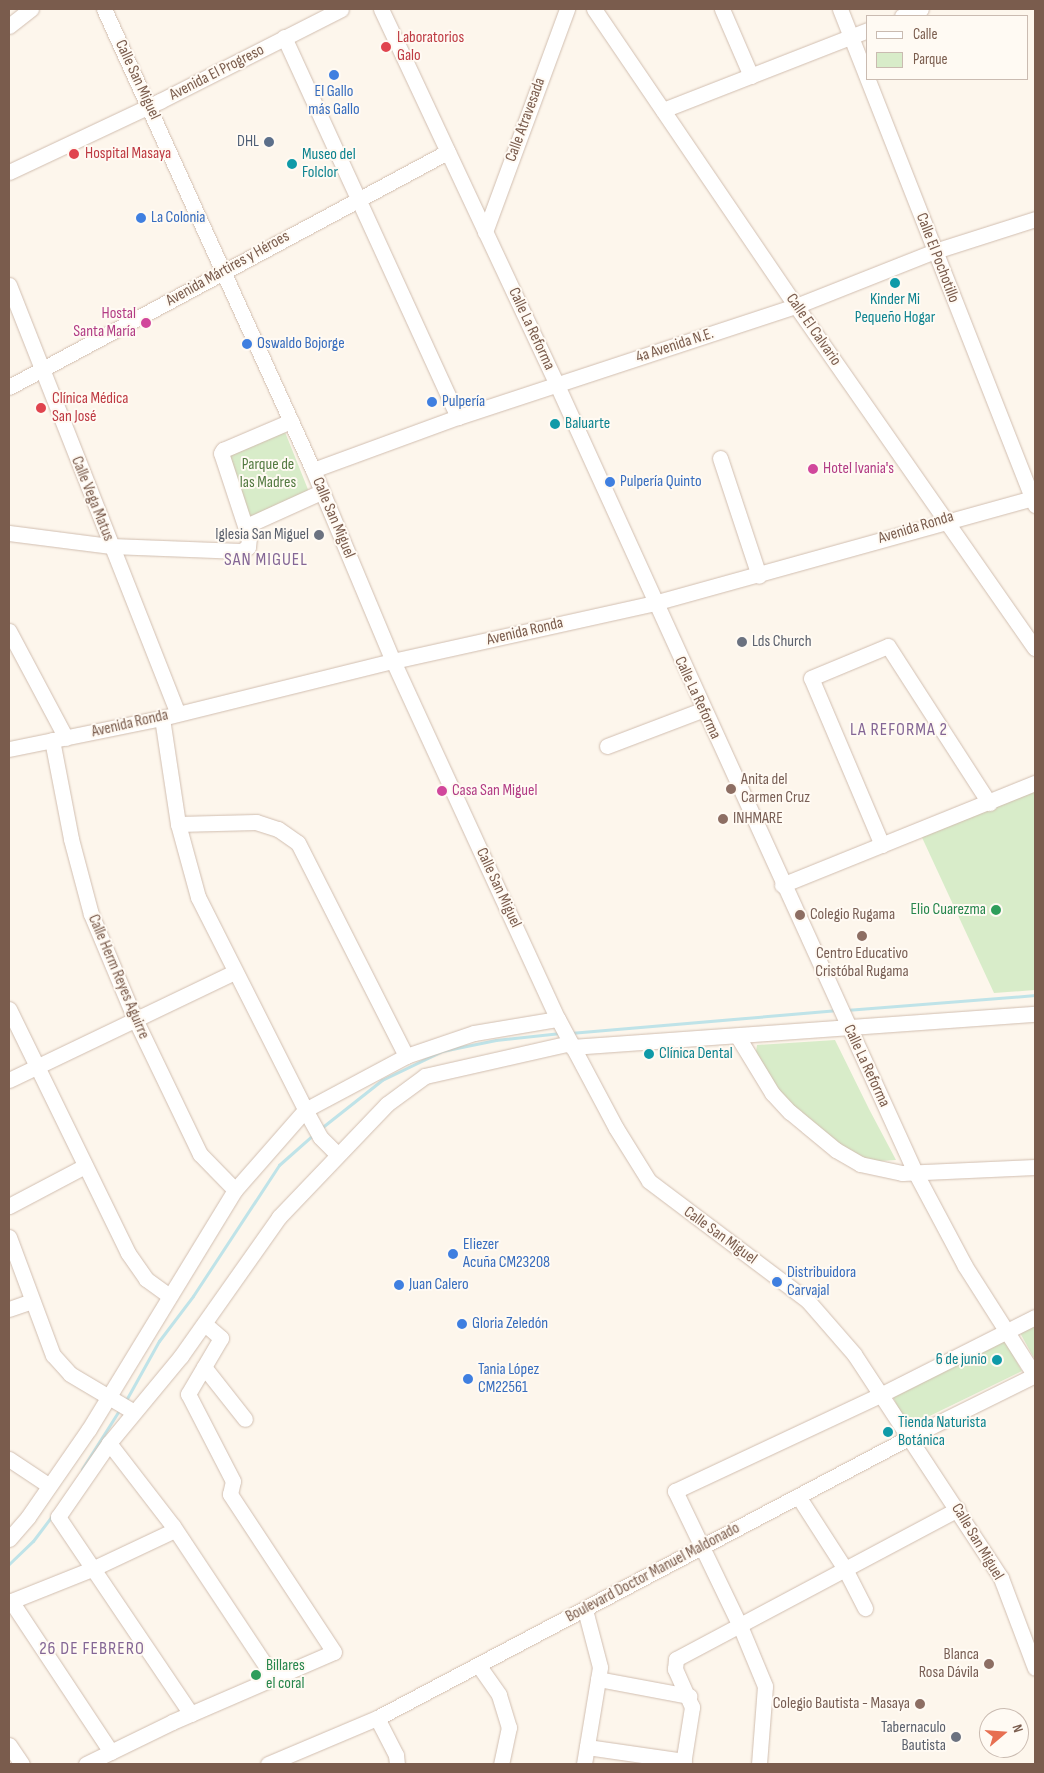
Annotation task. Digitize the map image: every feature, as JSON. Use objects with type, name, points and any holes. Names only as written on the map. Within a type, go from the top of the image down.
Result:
[{"type":"street","points":[[9,26],[31,9]]},
{"type":"street","name":"Calle San Miguel","points":[[104,9],[150,106],[313,470],[392,661],[570,1043],[648,1181],[808,1301],[829,1323],[882,1394],[1001,1578],[1035,1668]]},
{"type":"street","name":"Avenida El Progreso","points":[[9,172],[150,106],[341,9]]},
{"type":"street","name":"Calle La Reforma","points":[[381,9],[557,385],[702,710],[846,1026],[915,1172],[965,1266],[1035,1375]]},
{"type":"street","name":"Calle Atravesada","points":[[485,232],[567,9]]},
{"type":"street","name":"Calle El Calvario","points":[[594,9],[796,306],[946,519],[1029,626],[1035,648]]},
{"type":"street","points":[[722,9],[751,76]]},
{"type":"street","name":"Calle El Pochotillo","points":[[840,9],[866,78]]},
{"type":"street","points":[[905,15],[921,9]]},
{"type":"street","points":[[663,110],[866,31]]},
{"type":"street","points":[[284,37],[458,417]]},
{"type":"street","name":"Calle El Pochotillo","points":[[867,80],[1033,500]]},
{"type":"street","name":"Avenida Mártires y Héroes","points":[[9,387],[357,198],[448,152]]},
{"type":"street","name":"4a Avenida N.E.","points":[[313,470],[458,417],[796,306],[934,251],[1035,219]]},
{"type":"street","name":"Calle Vega Matus","points":[[9,285],[41,371],[178,713]]},
{"type":"street","points":[[9,533],[111,546],[241,551],[248,547],[246,526],[221,454],[223,450],[291,421]]},
{"type":"street","points":[[720,458],[759,576]]},
{"type":"street","points":[[246,526],[321,492]]},
{"type":"street","name":"Avenida Ronda","points":[[9,749],[162,718],[392,661],[654,603],[759,576],[946,519],[1033,500]]},
{"type":"street","name":"Calle Herm Reyes Aguirre","points":[[9,631],[59,739],[71,839],[91,914],[135,1019],[200,1154],[235,1190]]},
{"type":"street","points":[[882,845],[811,678],[888,646],[989,802]]},
{"type":"street","points":[[607,746],[702,710]]},
{"type":"street","points":[[162,718],[178,824],[198,896],[234,972],[307,1113],[320,1137],[336,1153]]},
{"type":"street","points":[[782,885],[1035,783]]},
{"type":"street","points":[[178,824],[256,822],[278,829],[298,844],[406,1056]]},
{"type":"street","points":[[9,1080],[234,972]]},
{"type":"street","points":[[9,1009],[128,1253],[146,1279],[169,1296]]},
{"type":"street","points":[[9,1539],[89,1429],[122,1405],[205,1324],[279,1217],[336,1153],[386,1104],[425,1076],[570,1043],[738,1037],[846,1026],[1035,1014]]},
{"type":"street","points":[[191,1714],[58,1517],[109,1443],[122,1405],[169,1296],[235,1190],[307,1113],[406,1056],[474,1033],[559,1021]]},
{"type":"street","points":[[738,1037],[772,1092],[836,1150],[860,1164],[890,1171],[915,1172],[1035,1167]]},
{"type":"street","points":[[9,1206],[85,1166]]},
{"type":"street","points":[[9,1237],[53,1355],[70,1374],[122,1405]]},
{"type":"street","points":[[9,1309],[32,1301]]},
{"type":"street","points":[[759,1764],[765,1686],[740,1626],[700,1548],[674,1491],[882,1394],[1035,1317]]},
{"type":"street","points":[[175,1530],[92,1570],[10,1602],[99,1760],[191,1714],[334,1652],[230,1494],[232,1479],[188,1394],[221,1338],[205,1324]]},
{"type":"street","points":[[204,1367],[245,1419]]},
{"type":"street","name":"Boulevard Doctor Manuel Maldonado","points":[[268,1764],[376,1718],[479,1666],[910,1437],[1035,1375]]},
{"type":"street","points":[[109,1443],[175,1530],[274,1678]]},
{"type":"street","points":[[9,1459],[48,1485]]},
{"type":"street","points":[[798,1496],[845,1569],[865,1608]]},
{"type":"street","points":[[586,1747],[684,1763],[692,1707],[689,1696],[675,1669],[676,1659],[958,1509]]},
{"type":"street","points":[[584,1764],[598,1679],[599,1654],[585,1610]]},
{"type":"street","points":[[479,1666],[499,1695],[509,1727],[501,1764]]},
{"type":"street","points":[[598,1679],[689,1696]]},
{"type":"street","points":[[376,1718],[396,1755],[397,1764]]},
{"type":"street","points":[[9,1745],[22,1764]]},
{"type":"green space","name":"Parque de las Madres","points":[[285,432],[309,492],[250,518],[227,457]]},
{"type":"green space","name":"Elio Cuarezma","points":[[1035,783],[1035,990],[994,993],[919,831]]},
{"type":"green space","points":[[835,1040],[896,1160],[864,1162],[793,1110],[755,1058],[757,1045]]},
{"type":"green space","points":[[1035,1323],[1035,1360],[1019,1331]]},
{"type":"green space","points":[[1003,1337],[1022,1371],[907,1427],[892,1395]]},
{"type":"waterway","points":[[846,1010],[1035,995]]},
{"type":"waterway","points":[[570,1033],[838,1010]]},
{"type":"waterway","points":[[320,1129],[382,1080],[442,1051],[496,1040],[561,1033]]},
{"type":"waterway","points":[[125,1402],[159,1341],[193,1296],[279,1165],[313,1135]]},
{"type":"waterway","points":[[82,1469],[120,1409]]},
{"type":"waterway","points":[[9,1564],[33,1541],[53,1514]]},
{"type":"place","name":"Laboratorios Galo","points":[[386,47]]},
{"type":"place","name":"El Gallo más Gallo","points":[[334,75]]},
{"type":"place","name":"DHL","points":[[269,142]]},
{"type":"place","name":"Hospital Masaya","points":[[74,154]]},
{"type":"place","name":"Museo del Folclor","points":[[292,164]]},
{"type":"place","name":"La Colonia","points":[[141,218]]},
{"type":"place","name":"Kinder Mi Pequeño Hogar","points":[[895,283]]},
{"type":"place","name":"Hostal Santa María","points":[[146,323]]},
{"type":"place","name":"Oswaldo Bojorge","points":[[247,344]]},
{"type":"place","name":"Pulpería","points":[[432,402]]},
{"type":"place","name":"Clínica Médica San José","points":[[41,408]]},
{"type":"place","name":"Baluarte","points":[[555,424]]},
{"type":"place","name":"Hotel Ivania's","points":[[813,469]]},
{"type":"place","name":"Pulpería Quinto","points":[[610,482]]},
{"type":"place","name":"Iglesia San Miguel","points":[[319,535]]},
{"type":"place","name":"Lds Church","points":[[742,642]]},
{"type":"place","name":"Anita del Carmen Cruz","points":[[731,789]]},
{"type":"place","name":"Casa San Miguel","points":[[442,791]]},
{"type":"place","name":"INHMARE","points":[[723,819]]},
{"type":"place","name":"Elio Cuarezma","points":[[996,910]]},
{"type":"place","name":"Colegio Rugama","points":[[800,915]]},
{"type":"place","name":"Centro Educativo Cristóbal Rugama","points":[[862,936]]},
{"type":"place","name":"Clínica Dental","points":[[649,1054]]},
{"type":"place","name":"Eliezer Acuña CM23208","points":[[453,1254]]},
{"type":"place","name":"Distribuidora Carvajal","points":[[777,1282]]},
{"type":"place","name":"Juan Calero","points":[[399,1285]]},
{"type":"place","name":"Gloria Zeledón","points":[[462,1324]]},
{"type":"place","name":"6 de junio","points":[[997,1360]]},
{"type":"place","name":"Tania López CM22561","points":[[468,1379]]},
{"type":"place","name":"Tienda Naturista Botánica","points":[[888,1432]]},
{"type":"place","name":"Blanca Rosa Dávila","points":[[989,1664]]},
{"type":"place","name":"Billares el coral","points":[[256,1675]]},
{"type":"place","name":"Colegio Bautista - Masaya","points":[[920,1704]]},
{"type":"place","name":"Tabernaculo Bautista","points":[[956,1737]]},
{"type":"district","name":"SAN MIGUEL","points":[[266,560]]},
{"type":"district","name":"LA REFORMA 2","points":[[899,730]]},
{"type":"district","name":"26 DE FEBRERO","points":[[92,1649]]}]
